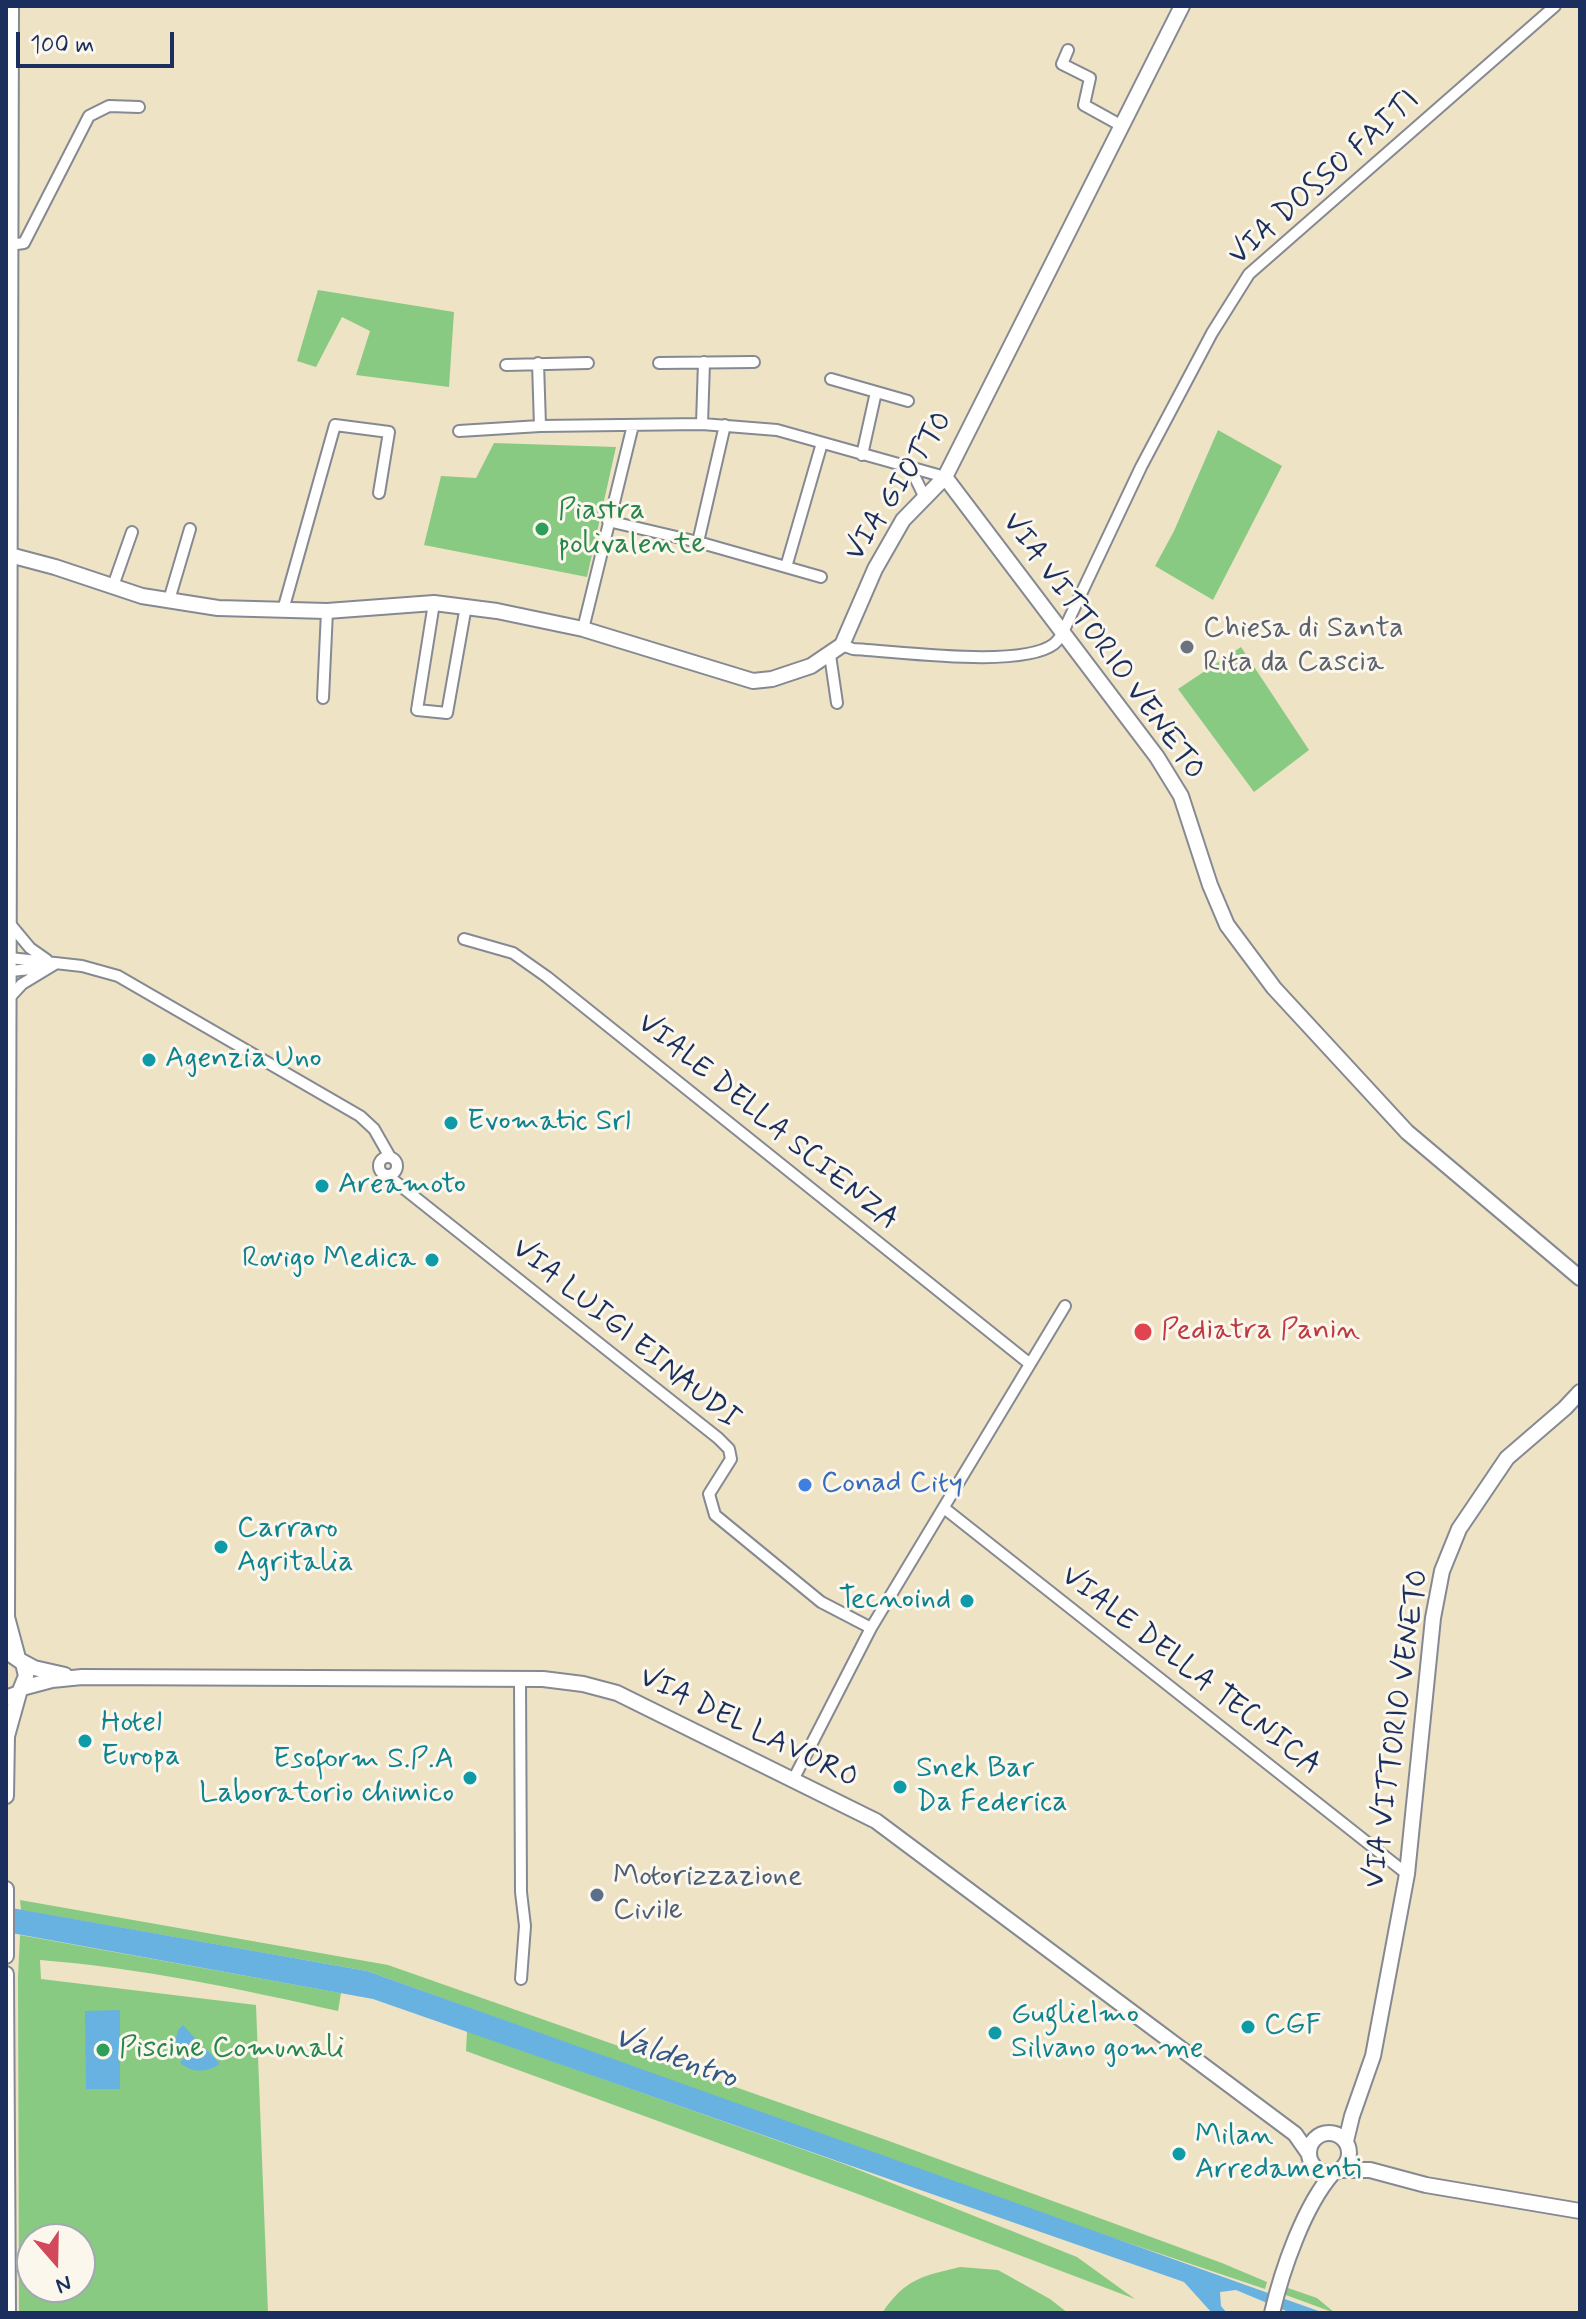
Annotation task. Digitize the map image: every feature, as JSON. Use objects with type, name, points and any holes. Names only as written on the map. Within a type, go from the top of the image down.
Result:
[{"type":"main road","points":[[6,1796],[6,1734],[16,1693],[26,1676],[15,1657],[6,1618],[11,6]]},
{"type":"main road","name":"VIA GIOTTO","points":[[7,554],[142,596],[218,608],[327,611],[434,603],[466,606],[583,629],[753,681],[791,675],[830,655],[842,645],[875,569],[903,520],[945,477],[1182,6]]},
{"type":"main road","name":"VIA VITTORIO VENETO","points":[[945,477],[1157,757],[1181,796],[1210,885],[1227,925],[1258,968],[1407,1132],[1580,1278]]},
{"type":"main road","name":"VIA VITTORIO VENETO","points":[[1348,2146],[1352,2116],[1373,2056],[1407,1874],[1433,1618],[1442,1571],[1459,1529],[1507,1458],[1580,1392]]},
{"type":"main road","points":[[15,1657],[34,1668],[73,1677]]},
{"type":"main road","points":[[16,1693],[73,1677]]},
{"type":"main road","name":"VIA DEL LAVORO","points":[[73,1677],[520,1679],[565,1681],[617,1693],[876,1821],[1295,2134],[1312,2160]]},
{"type":"main road","points":[[6,1889],[6,1956]]},
{"type":"main road","points":[[6,1974],[8,2313]]},
{"type":"main road","points":[[1317,2191],[1312,2143],[1342,2128],[1352,2116]]},
{"type":"main road","points":[[1295,2134],[1325,2134],[1348,2146],[1370,2170]]},
{"type":"main road","points":[[1272,2313],[1278,2286],[1317,2191],[1347,2164],[1348,2146]]},
{"type":"main road","points":[[1312,2160],[1323,2172],[1370,2170],[1426,2185],[1580,2211]]},
{"type":"street","name":"VIA DOSSO FAITI","points":[[1062,634],[1141,467],[1212,333],[1249,274],[1555,6]]},
{"type":"street","points":[[1068,50],[1062,64],[1090,78],[1084,105],[1122,126]]},
{"type":"street","points":[[9,245],[24,243],[89,116],[109,106],[139,107]]},
{"type":"street","points":[[702,424],[704,362]]},
{"type":"street","points":[[659,363],[754,362]]},
{"type":"street","points":[[538,363],[540,426]]},
{"type":"street","points":[[506,365],[588,363]]},
{"type":"street","points":[[831,379],[908,401]]},
{"type":"street","points":[[862,455],[876,392]]},
{"type":"street","points":[[283,610],[335,425],[389,432],[379,493]]},
{"type":"street","points":[[583,629],[633,425]]},
{"type":"street","points":[[459,431],[540,426],[725,425],[777,430],[945,477]]},
{"type":"street","points":[[698,542],[725,425]]},
{"type":"street","points":[[786,567],[822,443]]},
{"type":"street","points":[[912,466],[925,498]]},
{"type":"street","points":[[608,521],[698,542],[821,577]]},
{"type":"street","points":[[169,600],[190,529]]},
{"type":"street","points":[[113,586],[132,532]]},
{"type":"street","points":[[434,603],[417,710],[447,713],[466,606]]},
{"type":"street","points":[[323,698],[327,611]]},
{"type":"street","points":[[842,645],[853,649],[988,658],[1041,649],[1053,645],[1062,634]]},
{"type":"street","points":[[830,655],[837,703]]},
{"type":"street","points":[[10,924],[30,948],[55,964]]},
{"type":"street","name":"VIALE DELLA SCIENZA","points":[[464,939],[513,953],[547,977],[1030,1364]]},
{"type":"street","points":[[10,964],[36,970],[55,964]]},
{"type":"street","points":[[10,997],[22,984],[55,964]]},
{"type":"street","name":"VIA LUIGI EINAUDI","points":[[55,964],[82,966],[118,976],[360,1116],[374,1129],[385,1159],[397,1164],[393,1176],[729,1449],[731,1459],[709,1494],[715,1515],[821,1602],[871,1628]]},
{"type":"street","points":[[793,1780],[871,1628],[1065,1306]]},
{"type":"street","name":"VIALE DELLA TECNICA","points":[[944,1508],[1407,1874]]},
{"type":"street","points":[[520,1679],[521,1892],[525,1926],[521,1979]]},
{"type":"green space","points":[[318,290],[454,312],[449,387],[356,375],[370,331],[342,317],[316,367],[297,361]]},
{"type":"green space","points":[[1218,430],[1282,466],[1213,600],[1155,566],[1174,531]]},
{"type":"green space","points":[[494,443],[616,447],[587,577],[424,545],[441,476],[476,478]]},
{"type":"green space","points":[[1241,647],[1309,750],[1254,792],[1178,689]]},
{"type":"green space","points":[[20,1900],[388,1965],[889,2141],[1222,2263],[1267,2282],[1265,2289],[1024,2208],[367,1971],[21,1910]]},
{"type":"green space","points":[[20,1935],[341,1993],[338,2011],[153,1974],[40,1960],[41,1979],[256,2005],[268,2313],[19,2312],[19,2303],[96,2303],[96,2223],[19,2223]]},
{"type":"green space","points":[[467,2031],[844,2164],[1077,2257],[1135,2299],[466,2051]]},
{"type":"green space","points":[[960,2267],[998,2270],[1050,2299],[1068,2313],[882,2313],[899,2293],[915,2281]]},
{"type":"green space","points":[[1285,2287],[1317,2298],[1335,2313],[1283,2294]]},
{"type":"water","points":[[6,1907],[367,1971],[1324,2313],[1291,2313],[1236,2290],[1220,2292],[1221,2306],[1227,2313],[1212,2313],[1184,2282],[373,1999],[6,1932]]},
{"type":"water","name":"Piscine Comunali","points":[[120,2010],[120,2089],[86,2089],[85,2011]]},
{"type":"water","points":[[183,2025],[195,2038],[196,2048],[205,2048],[220,2064],[199,2071],[180,2063],[185,2057],[179,2043],[175,2042]]},
{"type":"place","name":"Piastra polivalente","points":[[542,529]]},
{"type":"place","name":"Chiesa di Santa Rita da Cascia","points":[[1187,647]]},
{"type":"place","name":"Agenzia Uno","points":[[149,1060]]},
{"type":"place","name":"Evomatic Srl","points":[[451,1123]]},
{"type":"place","name":"Areamoto","points":[[322,1186]]},
{"type":"place","name":"Rovigo Medica","points":[[432,1260]]},
{"type":"place","name":"Pediatra Panin","points":[[1143,1332]]},
{"type":"place","name":"Conad City","points":[[805,1485]]},
{"type":"place","name":"Carraro Agritalia","points":[[221,1547]]},
{"type":"place","name":"Tecnoind","points":[[967,1601]]},
{"type":"place","name":"Hotel Europa","points":[[85,1741]]},
{"type":"place","name":"Esoform S.P.A Laboratorio chimico","points":[[470,1778]]},
{"type":"place","name":"Snek Bar Da Federica","points":[[900,1787]]},
{"type":"place","name":"Motorizzazione Civile","points":[[597,1895]]},
{"type":"place","name":"CGF","points":[[1248,2027]]},
{"type":"place","name":"Guglielmo Silvano gomme","points":[[995,2033]]},
{"type":"place","name":"Piscine Comunali","points":[[103,2050]]},
{"type":"place","name":"Milan Arredamenti","points":[[1179,2154]]},
{"type":"water label","name":"Valdentro","points":[[675,2059]]}]
